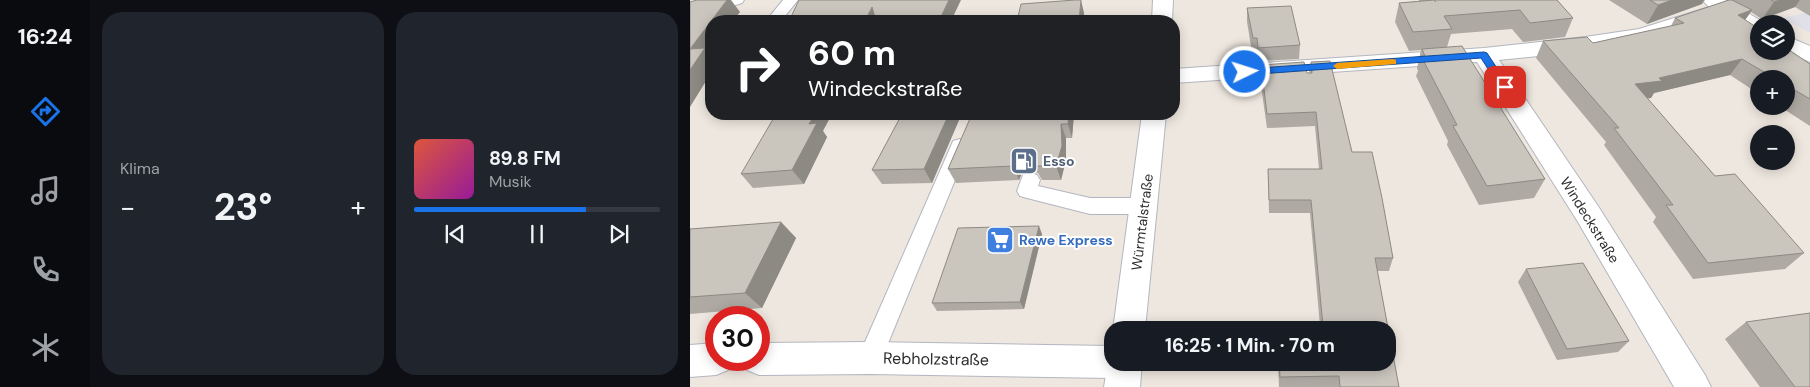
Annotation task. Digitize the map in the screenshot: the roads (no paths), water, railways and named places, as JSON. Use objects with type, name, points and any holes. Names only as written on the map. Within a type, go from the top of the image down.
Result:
[{"type":"street","points":[[1162,15],[1163,0]]},
{"type":"street","points":[[1180,76],[1484,55],[1643,35],[1716,3],[1750,22]]},
{"type":"street","points":[[1795,47],[1810,55]]},
{"type":"street","name":"Windeckstraße","points":[[1484,55],[1588,214],[1693,387]]},
{"type":"street","name":"Würmtalstraße","points":[[1130,321],[1153,120]]},
{"type":"street","name":"Rebholzstraße","points":[[770,359],[1104,362]]},
{"type":"street","points":[[690,361],[705,360]]},
{"type":"street","points":[[1122,387],[1124,371]]},
{"type":"lane","points":[[690,15],[737,0]]},
{"type":"lane","points":[[778,15],[791,0]]},
{"type":"lane","points":[[877,359],[966,130]]},
{"type":"lane","points":[[1030,180],[1027,192],[1090,206],[1144,206]]},
{"type":"lane","points":[[877,359],[925,262]]},
{"type":"place","name":"Esso","points":[[1024,161]]},
{"type":"place","name":"Rewe Express","points":[[1000,240]]}]
